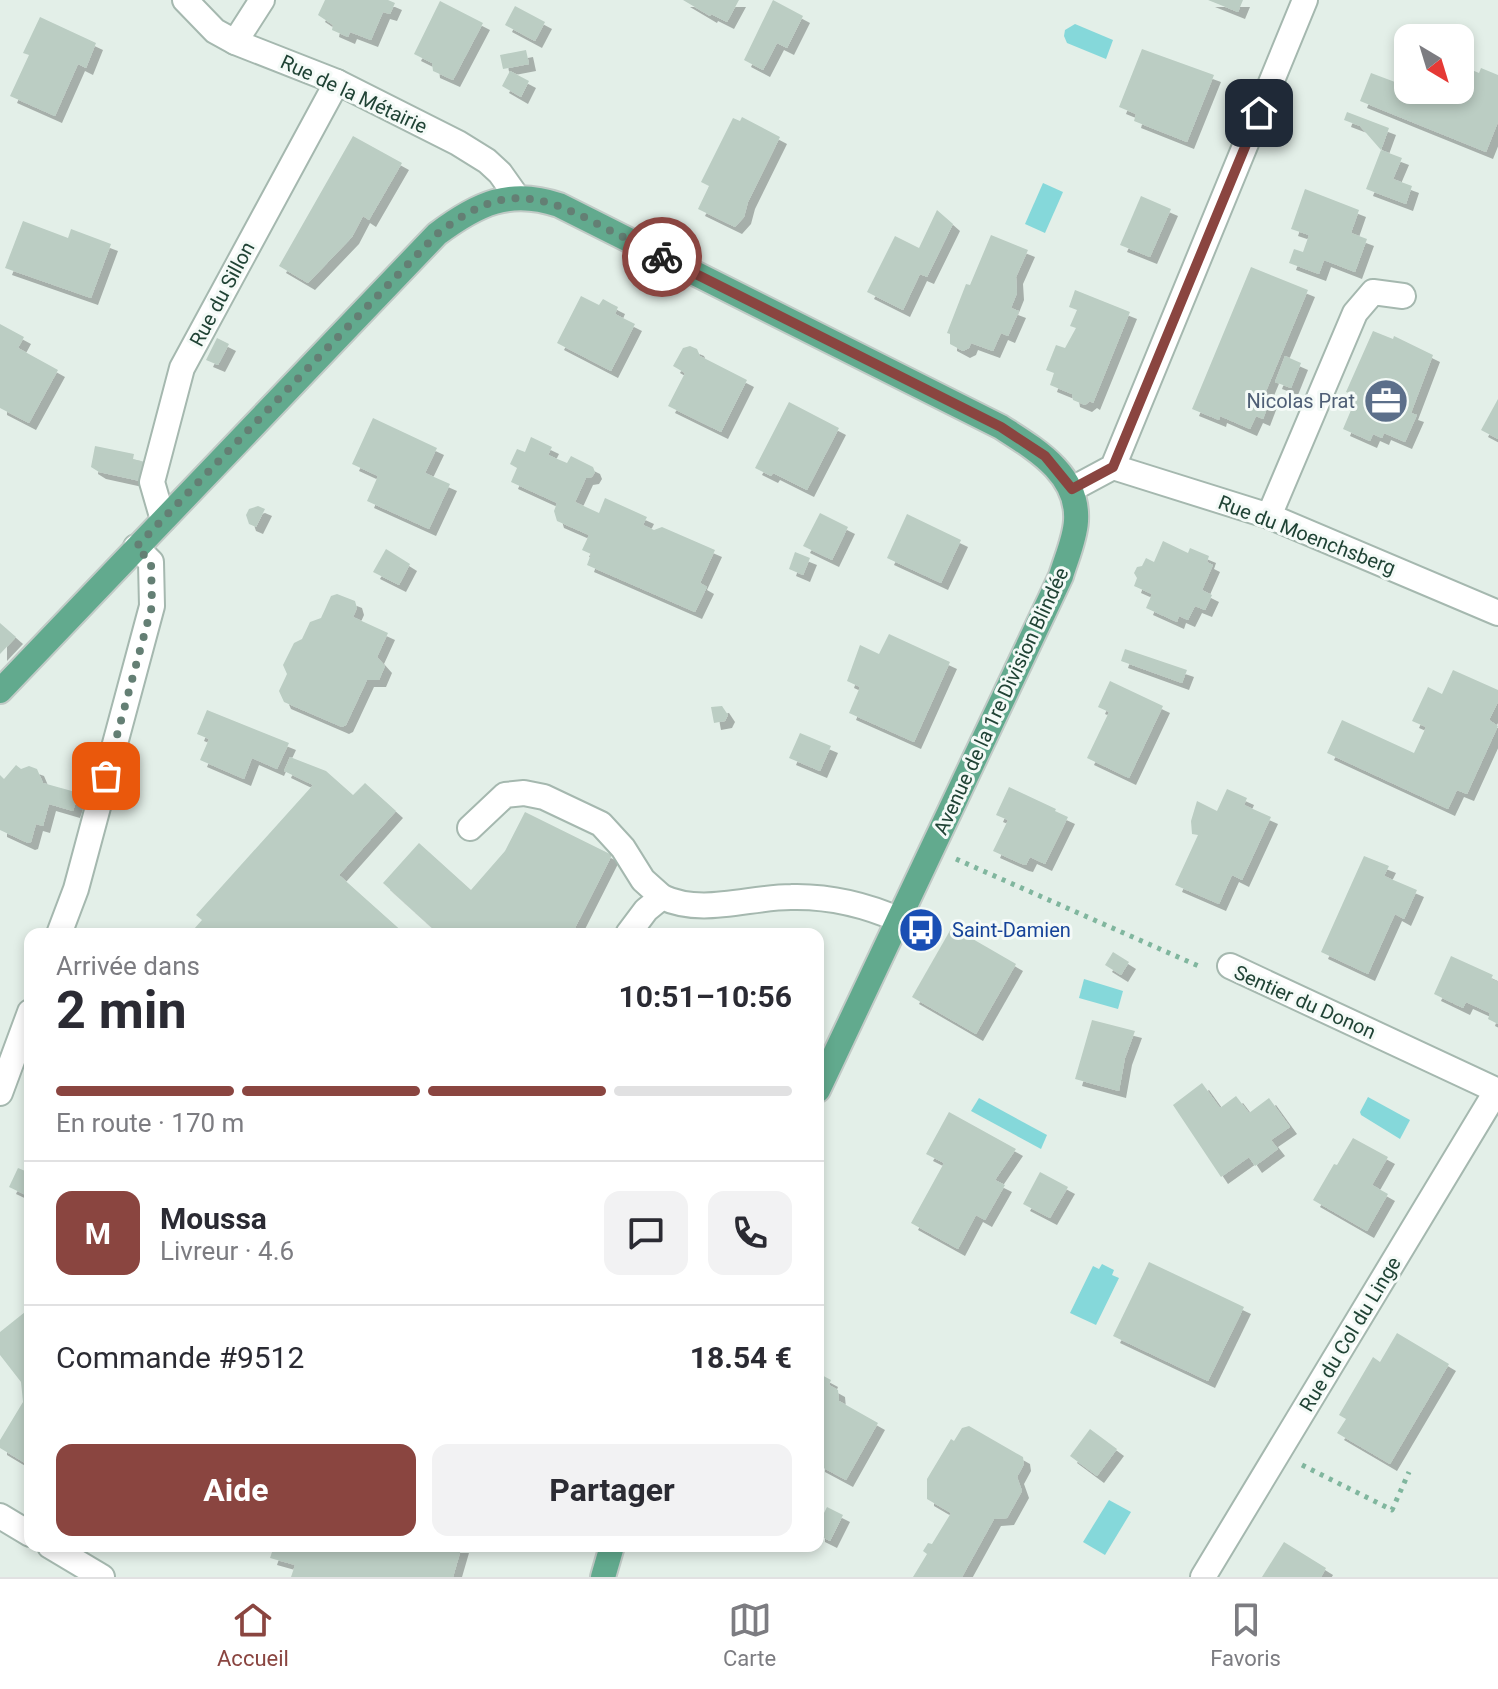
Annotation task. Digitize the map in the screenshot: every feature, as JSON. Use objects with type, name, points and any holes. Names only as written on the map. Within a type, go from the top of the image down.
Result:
[{"type":"main road","points":[[0,691],[437,234],[463,214],[486,204],[517,197],[541,199],[559,205],[1001,427],[1045,456],[1072,489]]},
{"type":"main road","name":"Avenue de la 1re Division Blindée","points":[[824,1078],[1061,576],[1076,521],[1072,489]]},
{"type":"main road","points":[[603,1577],[610,1552]]},
{"type":"street","name":"Rue de la Métairie","points":[[185,0],[215,31],[235,42],[337,82],[458,143],[487,161],[517,197]]},
{"type":"street","points":[[235,42],[262,0]]},
{"type":"street","points":[[1072,489],[1113,467],[1305,0]]},
{"type":"street","name":"Rue du Sillon","points":[[163,520],[152,482],[182,368],[337,82]]},
{"type":"street","points":[[1269,516],[1355,313],[1373,292],[1403,296]]},
{"type":"street","name":"Rue du Moenchsberg","points":[[1113,467],[1269,516],[1498,613]]},
{"type":"street","points":[[61,928],[76,889],[152,606],[151,562],[136,547]]},
{"type":"street","points":[[470,828],[505,795],[524,793],[544,797],[601,824],[623,848],[643,880],[674,903],[721,905],[791,897],[872,908],[900,920]]},
{"type":"street","points":[[632,928],[646,910],[662,897]]},
{"type":"street","name":"Sentier du Donon","points":[[1230,966],[1497,1091]]},
{"type":"street","points":[[0,1093],[24,1028]]},
{"type":"street","name":"Rue du Col du Linge","points":[[1203,1577],[1497,1091]]},
{"type":"street","points":[[0,1516],[24,1530]]},
{"type":"street","points":[[60,1552],[102,1577]]},
{"type":"path","name":"Sentier du Donon","points":[[933,849],[1209,970],[1230,966]]},
{"type":"path","points":[[1277,1454],[1392,1510],[1409,1472]]},
{"type":"water","points":[[1075,24],[1113,40],[1106,59],[1067,43],[1065,30]]},
{"type":"water","points":[[1043,183],[1063,192],[1045,233],[1025,224]]},
{"type":"water","points":[[1084,979],[1123,991],[1118,1009],[1079,998]]},
{"type":"water","points":[[1368,1097],[1410,1120],[1400,1139],[1361,1115]]},
{"type":"water","points":[[979,1098],[1047,1135],[1041,1149],[971,1111]]},
{"type":"water","points":[[1102,1264],[1114,1270],[1112,1275],[1119,1278],[1096,1325],[1070,1313],[1093,1266],[1099,1269]]},
{"type":"water","points":[[1109,1500],[1131,1512],[1105,1555],[1083,1542]]},
{"type":"building","points":[[325,0],[388,0],[395,3],[390,14],[383,12],[371,40],[350,32],[348,37],[332,30],[333,25],[318,15]]},
{"type":"building","points":[[683,0],[739,0],[727,22]]},
{"type":"building","points":[[773,0],[803,16],[787,48],[777,43],[763,70],[744,60]]},
{"type":"building","points":[[1208,0],[1243,0],[1238,12]]},
{"type":"building","points":[[440,1],[483,23],[453,80],[433,71],[432,63],[414,54]]},
{"type":"building","points":[[515,6],[545,22],[535,41],[505,25]]},
{"type":"building","points":[[40,17],[96,43],[86,68],[78,64],[55,116],[10,96],[29,55],[23,53]]},
{"type":"building","points":[[1142,49],[1214,75],[1187,142],[1134,121],[1136,114],[1119,107]]},
{"type":"building","points":[[526,50],[529,64],[503,69],[500,55]]},
{"type":"building","points":[[1481,68],[1498,75],[1498,122],[1486,152],[1360,101],[1371,73],[1394,82],[1394,104],[1474,104],[1474,71],[1479,73]]},
{"type":"building","points":[[510,71],[529,81],[521,97],[502,86]]},
{"type":"building","points":[[1347,112],[1389,128],[1381,150],[1360,126],[1344,120]]},
{"type":"building","points":[[742,117],[780,137],[748,202],[744,217],[735,227],[698,209],[709,186],[701,182],[733,118],[740,121]]},
{"type":"building","points":[[353,136],[402,163],[369,220],[363,216],[352,237],[308,283],[279,266]]},
{"type":"building","points":[[1381,150],[1402,158],[1393,179],[1412,186],[1406,204],[1366,189]]},
{"type":"building","points":[[1305,189],[1359,210],[1351,233],[1367,239],[1355,272],[1324,260],[1319,274],[1289,263],[1294,249],[1303,252],[1309,235],[1291,229]]},
{"type":"building","points":[[1141,196],[1171,209],[1150,257],[1120,245]]},
{"type":"building","points":[[937,210],[953,224],[927,277],[920,274],[903,310],[867,292],[895,236],[919,248]]},
{"type":"building","points":[[23,221],[68,238],[71,229],[111,244],[91,298],[5,268]]},
{"type":"building","points":[[991,235],[1028,250],[1016,277],[1017,293],[1011,308],[1019,311],[1008,336],[1001,333],[993,351],[971,343],[963,351],[950,344],[950,334],[947,333],[966,284],[970,285]]},
{"type":"building","points":[[1251,267],[1308,290],[1264,396],[1271,398],[1263,419],[1256,416],[1250,429],[1220,416],[1219,420],[1192,409]]},
{"type":"building","points":[[1075,290],[1130,312],[1093,403],[1090,401],[1085,405],[1073,400],[1072,394],[1050,385],[1054,373],[1046,370],[1056,345],[1065,348],[1076,328],[1070,326],[1077,310],[1069,307]]},
{"type":"building","points":[[581,296],[599,305],[603,299],[618,307],[615,314],[635,324],[611,371],[557,343]]},
{"type":"building","points":[[0,324],[24,337],[18,348],[58,370],[29,423],[0,408]]},
{"type":"building","points":[[1373,331],[1393,339],[1394,336],[1433,355],[1411,413],[1417,415],[1405,442],[1384,433],[1382,438],[1373,434],[1370,441],[1343,429],[1357,396],[1346,392]]},
{"type":"building","points":[[217,338],[229,344],[218,365],[206,360]]},
{"type":"building","points":[[690,346],[697,349],[700,356],[747,380],[721,432],[668,406],[685,373],[673,366],[683,348]]},
{"type":"building","points":[[1285,356],[1301,363],[1291,388],[1275,382]]},
{"type":"building","points":[[1498,399],[1498,439],[1481,430]]},
{"type":"building","points":[[789,402],[839,428],[807,490],[773,473],[771,476],[755,468]]},
{"type":"building","points":[[373,418],[437,448],[425,473],[450,484],[429,529],[367,501],[378,476],[352,464]]},
{"type":"building","points":[[531,437],[552,447],[548,455],[567,463],[571,456],[593,467],[595,472],[592,477],[586,478],[575,502],[599,513],[605,498],[647,517],[643,525],[654,530],[662,527],[715,550],[700,583],[707,587],[695,612],[587,565],[591,554],[582,550],[589,535],[557,521],[554,511],[557,503],[511,482],[517,468],[510,464],[517,449],[525,452]]},
{"type":"building","points":[[95,446],[134,454],[133,459],[145,462],[140,481],[99,472],[91,467]]},
{"type":"building","points":[[258,506],[265,509],[256,527],[249,524],[246,515],[249,509]]},
{"type":"building","points":[[820,513],[848,527],[832,560],[803,546]]},
{"type":"building","points":[[907,514],[961,540],[941,583],[887,558]]},
{"type":"building","points":[[1163,541],[1188,553],[1190,548],[1209,556],[1207,562],[1213,565],[1202,590],[1212,595],[1205,610],[1195,606],[1188,620],[1179,616],[1177,622],[1146,608],[1152,594],[1134,586],[1137,567],[1142,566],[1146,558],[1154,562]]},
{"type":"building","points":[[386,549],[410,564],[399,585],[373,572]]},
{"type":"building","points":[[795,552],[810,558],[803,575],[789,569]]},
{"type":"building","points":[[337,594],[355,601],[357,608],[353,617],[388,633],[377,657],[385,666],[379,680],[367,680],[346,725],[342,727],[284,702],[279,691],[287,674],[283,665],[294,643],[302,639],[310,622],[321,618],[331,596]]},
{"type":"building","points":[[0,623],[16,637],[0,654]]},
{"type":"building","points":[[889,634],[950,662],[914,742],[849,713],[860,687],[847,681],[860,645],[879,654]]},
{"type":"building","points":[[1125,649],[1187,670],[1182,683],[1121,661]]},
{"type":"building","points":[[1453,670],[1498,690],[1498,702],[1489,720],[1498,726],[1467,794],[1457,790],[1448,809],[1327,753],[1342,720],[1414,753],[1426,727],[1412,721],[1428,687],[1442,694]]},
{"type":"building","points":[[1110,681],[1163,706],[1129,778],[1087,758],[1109,712],[1098,707]]},
{"type":"building","points":[[722,706],[728,715],[725,721],[714,723],[711,707]]},
{"type":"building","points":[[207,710],[289,743],[277,769],[252,758],[244,779],[200,760],[209,739],[197,734]]},
{"type":"building","points":[[800,733],[831,746],[820,771],[789,758]]},
{"type":"building","points":[[290,757],[326,771],[353,795],[365,783],[396,811],[339,875],[398,928],[195,928],[202,920],[196,915],[313,785],[284,771]]},
{"type":"building","points":[[16,765],[21,769],[29,766],[37,769],[43,783],[79,793],[73,811],[49,804],[43,826],[36,824],[28,843],[0,830],[0,775],[4,779]]},
{"type":"building","points":[[1009,787],[1068,817],[1045,864],[1030,857],[1026,865],[1022,864],[993,851],[1008,820],[996,815]]},
{"type":"building","points":[[1227,789],[1247,798],[1244,805],[1271,817],[1242,880],[1232,875],[1219,904],[1175,885],[1198,835],[1192,834],[1191,821],[1197,801],[1217,811]]},
{"type":"building","points":[[525,812],[612,855],[575,928],[432,928],[383,883],[419,843],[471,890],[505,851]]},
{"type":"building","points":[[1364,856],[1389,866],[1384,876],[1417,890],[1404,919],[1395,914],[1368,974],[1321,952]]},
{"type":"building","points":[[952,927],[1016,964],[976,1034],[912,997]]},
{"type":"building","points":[[1113,952],[1129,962],[1121,975],[1105,965]]},
{"type":"building","points":[[1451,956],[1493,975],[1491,979],[1498,982],[1498,1024],[1488,1019],[1490,1013],[1466,1002],[1463,1008],[1434,994]]},
{"type":"building","points":[[1092,1020],[1135,1031],[1125,1058],[1119,1091],[1075,1079]]},
{"type":"building","points":[[1202,1083],[1220,1108],[1236,1096],[1249,1113],[1269,1098],[1290,1127],[1271,1140],[1278,1149],[1255,1166],[1249,1157],[1221,1177],[1173,1105]]},
{"type":"building","points":[[949,1112],[1016,1149],[995,1180],[1005,1185],[985,1220],[976,1215],[958,1249],[911,1223],[944,1163],[926,1154]]},
{"type":"building","points":[[1353,1138],[1388,1157],[1372,1185],[1388,1194],[1367,1231],[1313,1200]]},
{"type":"building","points":[[18,1168],[24,1170],[24,1194],[9,1187]]},
{"type":"building","points":[[1040,1172],[1068,1187],[1050,1218],[1023,1204]]},
{"type":"building","points":[[1149,1262],[1244,1307],[1208,1381],[1113,1336]]},
{"type":"building","points":[[24,1313],[24,1462],[0,1448],[0,1440],[23,1402],[21,1382],[0,1355],[0,1332]]},
{"type":"building","points":[[1397,1333],[1449,1364],[1390,1464],[1337,1433],[1346,1419],[1339,1415],[1373,1357],[1380,1362]]},
{"type":"building","points":[[824,1376],[831,1380],[829,1385],[838,1390],[839,1401],[878,1423],[846,1480],[824,1468]]},
{"type":"building","points":[[969,1426],[1023,1457],[1024,1464],[1017,1477],[1022,1491],[1007,1518],[994,1519],[962,1577],[913,1577],[927,1554],[923,1551],[928,1543],[932,1544],[951,1513],[927,1499],[927,1479],[951,1439],[954,1441],[962,1428]]},
{"type":"building","points":[[1090,1429],[1117,1449],[1097,1476],[1070,1456]]},
{"type":"building","points":[[827,1507],[843,1515],[830,1541],[824,1538],[824,1513]]},
{"type":"building","points":[[1284,1542],[1326,1568],[1321,1577],[1262,1577]]},
{"type":"building","points":[[272,1552],[460,1552],[453,1577],[291,1577],[295,1565],[270,1558]]},
{"type":"way so far","points":[[106,776],[152,606],[151,562],[136,547],[437,234],[463,214],[486,204],[517,197],[541,199],[662,257]]},
{"type":"place","name":"Nicolas Prat","points":[[1386,401]]},
{"type":"place","name":"Saint-Damien","points":[[921,930]]},
{"type":"route","points":[[662,257],[1001,427],[1045,456],[1072,489],[1113,467],[1259,113]]}]
